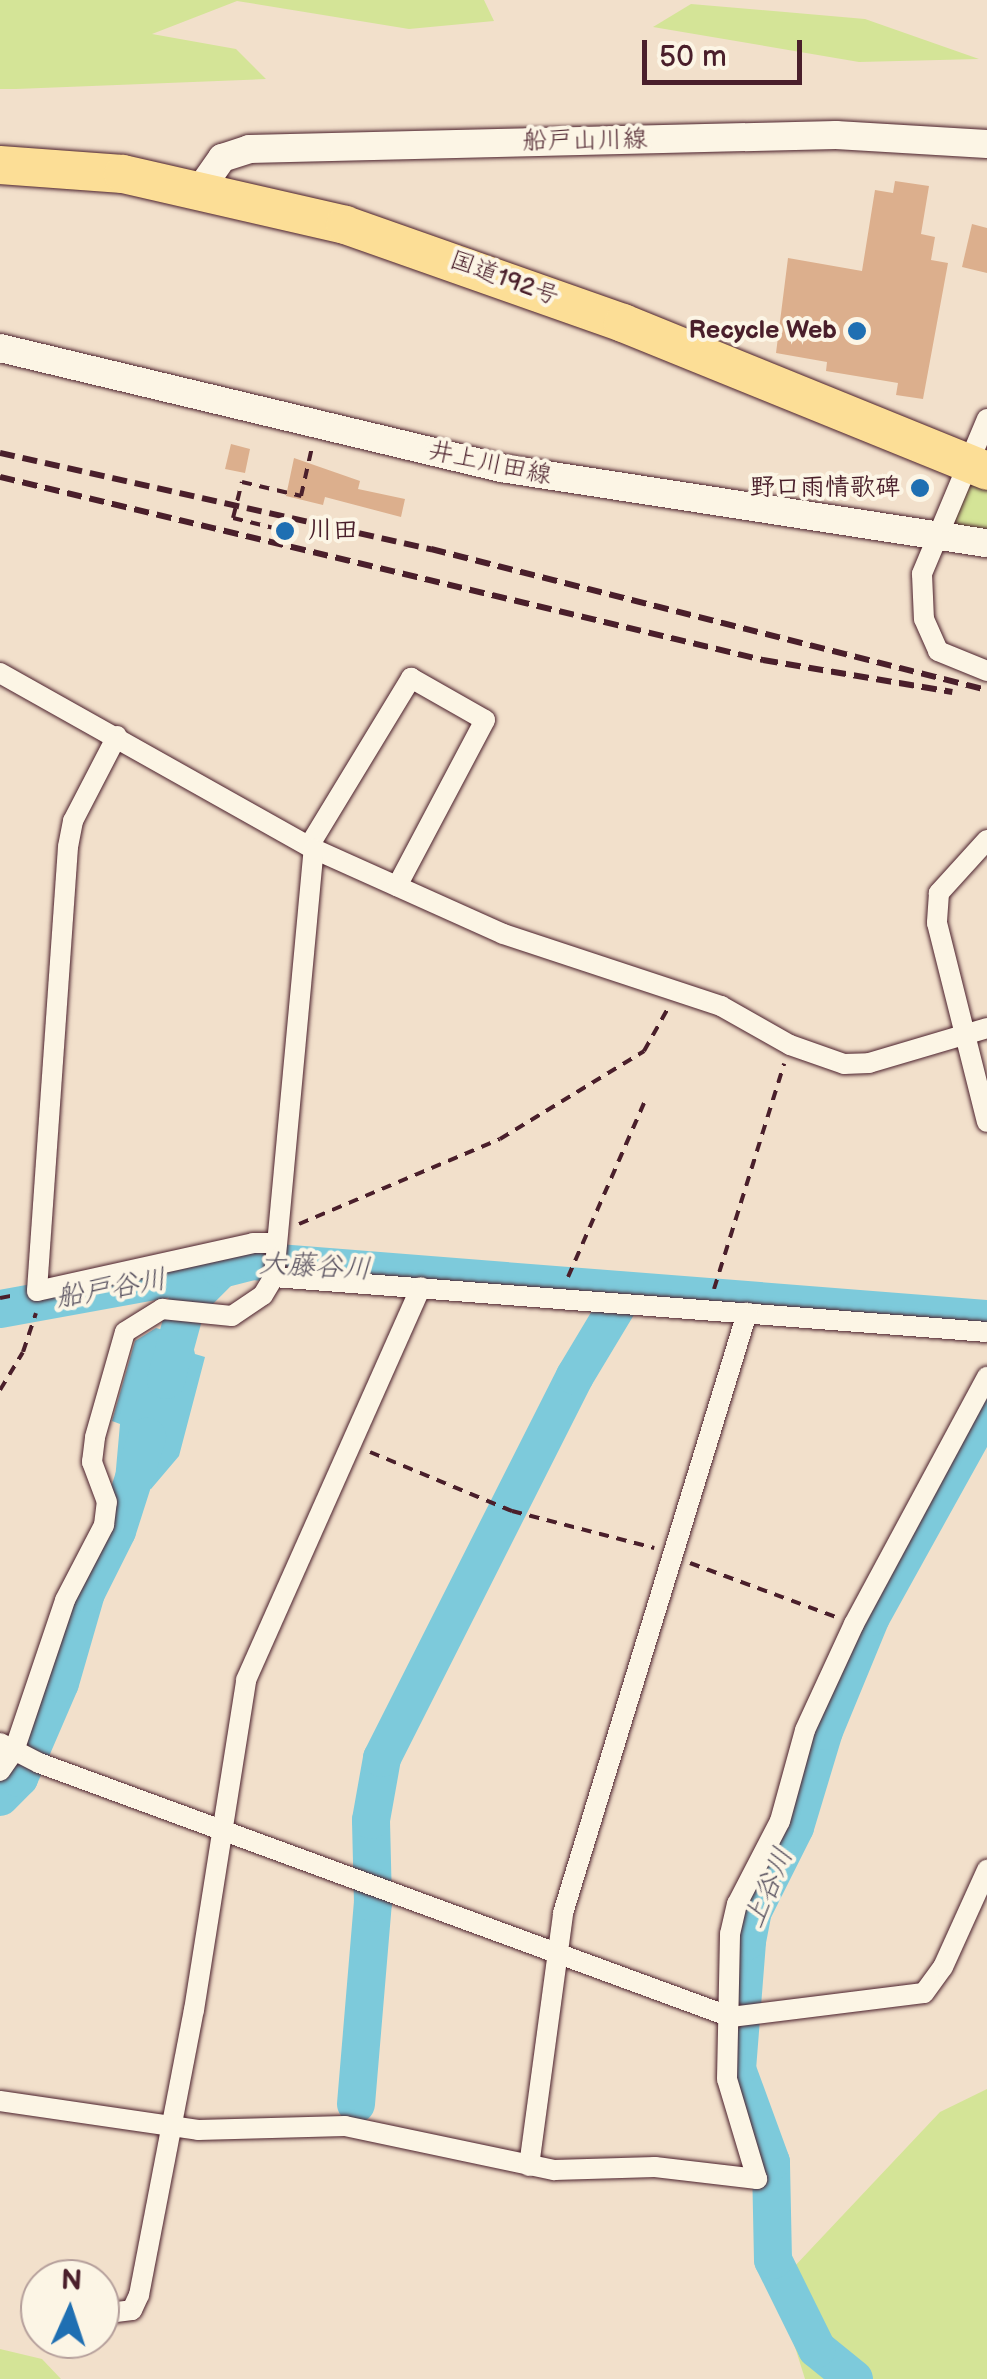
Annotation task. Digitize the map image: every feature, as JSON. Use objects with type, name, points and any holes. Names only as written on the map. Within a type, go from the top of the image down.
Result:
[{"type":"highway","name":"国道192号","points":[[0,165],[123,174],[201,188],[420,248],[978,467]]},
{"type":"main road","name":"船戸山川線","points":[[201,188],[222,158],[249,149],[836,136],[987,144]]},
{"type":"main road","name":"井上川田線","points":[[0,348],[501,468],[987,542]]},
{"type":"street","points":[[987,419],[978,467],[934,535],[922,574],[924,619],[938,651],[987,671]]},
{"type":"street","points":[[0,673],[311,847],[503,934],[721,1006],[790,1046],[844,1064],[870,1063],[977,1032]]},
{"type":"street","points":[[0,1771],[19,1753],[65,1600],[107,1514],[94,1450],[124,1332],[162,1309],[232,1316],[263,1295],[275,1262],[311,847],[411,678],[485,720],[398,886]]},
{"type":"street","points":[[117,736],[73,821],[68,847],[37,1291],[212,1257],[243,1245],[275,1262],[421,1287],[987,1332]]},
{"type":"street","points":[[987,840],[938,893],[937,923],[977,1032],[987,1122]]},
{"type":"street","points":[[120,2312],[132,2310],[139,2295],[172,2128],[246,1680],[421,1287]]},
{"type":"street","points":[[528,2166],[554,1953],[747,1312]]},
{"type":"street","points":[[0,2100],[172,2128],[345,2126],[528,2166],[655,2167],[757,2180],[754,2154],[731,2104],[741,2017],[730,1934],[737,1904],[780,1822],[805,1730],[889,1552],[987,1378]]},
{"type":"street","points":[[19,1753],[554,1953],[741,2017],[924,1992],[939,1976],[987,1870]]},
{"type":"path","points":[[274,528],[233,518],[242,482],[301,496],[317,425]]},
{"type":"path","points":[[275,1262],[332,1204],[500,1139],[644,1052],[660,1031],[674,990]]},
{"type":"path","points":[[714,1292],[790,1046]]},
{"type":"path","points":[[568,1278],[644,1103]]},
{"type":"path","points":[[0,1390],[23,1352],[36,1307]]},
{"type":"path","points":[[351,1444],[512,1511]]},
{"type":"green space","points":[[0,0],[484,0],[494,21],[409,29],[237,1],[152,34],[236,49],[266,79],[0,89]]},
{"type":"green space","points":[[691,4],[865,19],[979,59],[859,62],[653,27]]},
{"type":"green space","points":[[968,478],[987,485],[987,530],[947,524]]},
{"type":"green space","points":[[987,2089],[987,2379],[805,2379],[776,2286],[940,2112]]},
{"type":"green space","points":[[0,2349],[20,2354],[20,2359],[42,2359],[61,2379],[0,2379]]},
{"type":"water","points":[[156,1328],[191,1337],[195,1354],[205,1357],[179,1456],[151,1489],[115,1480],[120,1424],[112,1421],[135,1341]]},
{"type":"building","name":"Recycle Web","points":[[895,181],[929,186],[921,234],[935,237],[931,260],[948,263],[923,399],[896,395],[898,383],[826,371],[827,362],[776,353],[788,258],[862,271],[875,190],[893,193]]},
{"type":"building","points":[[972,224],[987,228],[987,273],[962,267]]},
{"type":"building","points":[[231,444],[250,449],[245,473],[225,469]]},
{"type":"building","points":[[294,458],[360,481],[358,489],[405,499],[401,517],[325,497],[323,505],[286,496]]},
{"type":"waterway","name":"大藤谷川","points":[[166,1380],[187,1303],[221,1269],[252,1261],[987,1319]]},
{"type":"waterway","name":"船戸谷川","points":[[0,1309],[221,1269]]},
{"type":"waterway","name":"上谷川","points":[[356,2104],[373,1903],[371,1820],[382,1758],[575,1376],[626,1291]]},
{"type":"waterway","name":"上谷川","points":[[854,2379],[817,2349],[773,2260],[771,2162],[737,2069],[747,1941],[753,1911],[795,1827],[824,1731],[871,1617],[987,1408]]},
{"type":"waterway","name":"大藤谷川","points":[[0,1797],[19,1778],[60,1683],[86,1593],[117,1531],[147,1437]]},
{"type":"railway","points":[[0,453],[431,549],[987,690]]},
{"type":"railway","points":[[0,477],[763,660],[952,692]]},
{"type":"place","name":"Recycle Web","points":[[857,331]]},
{"type":"place","name":"野口雨情歌碑","points":[[920,488]]},
{"type":"place","name":"川田","points":[[285,531]]}]
